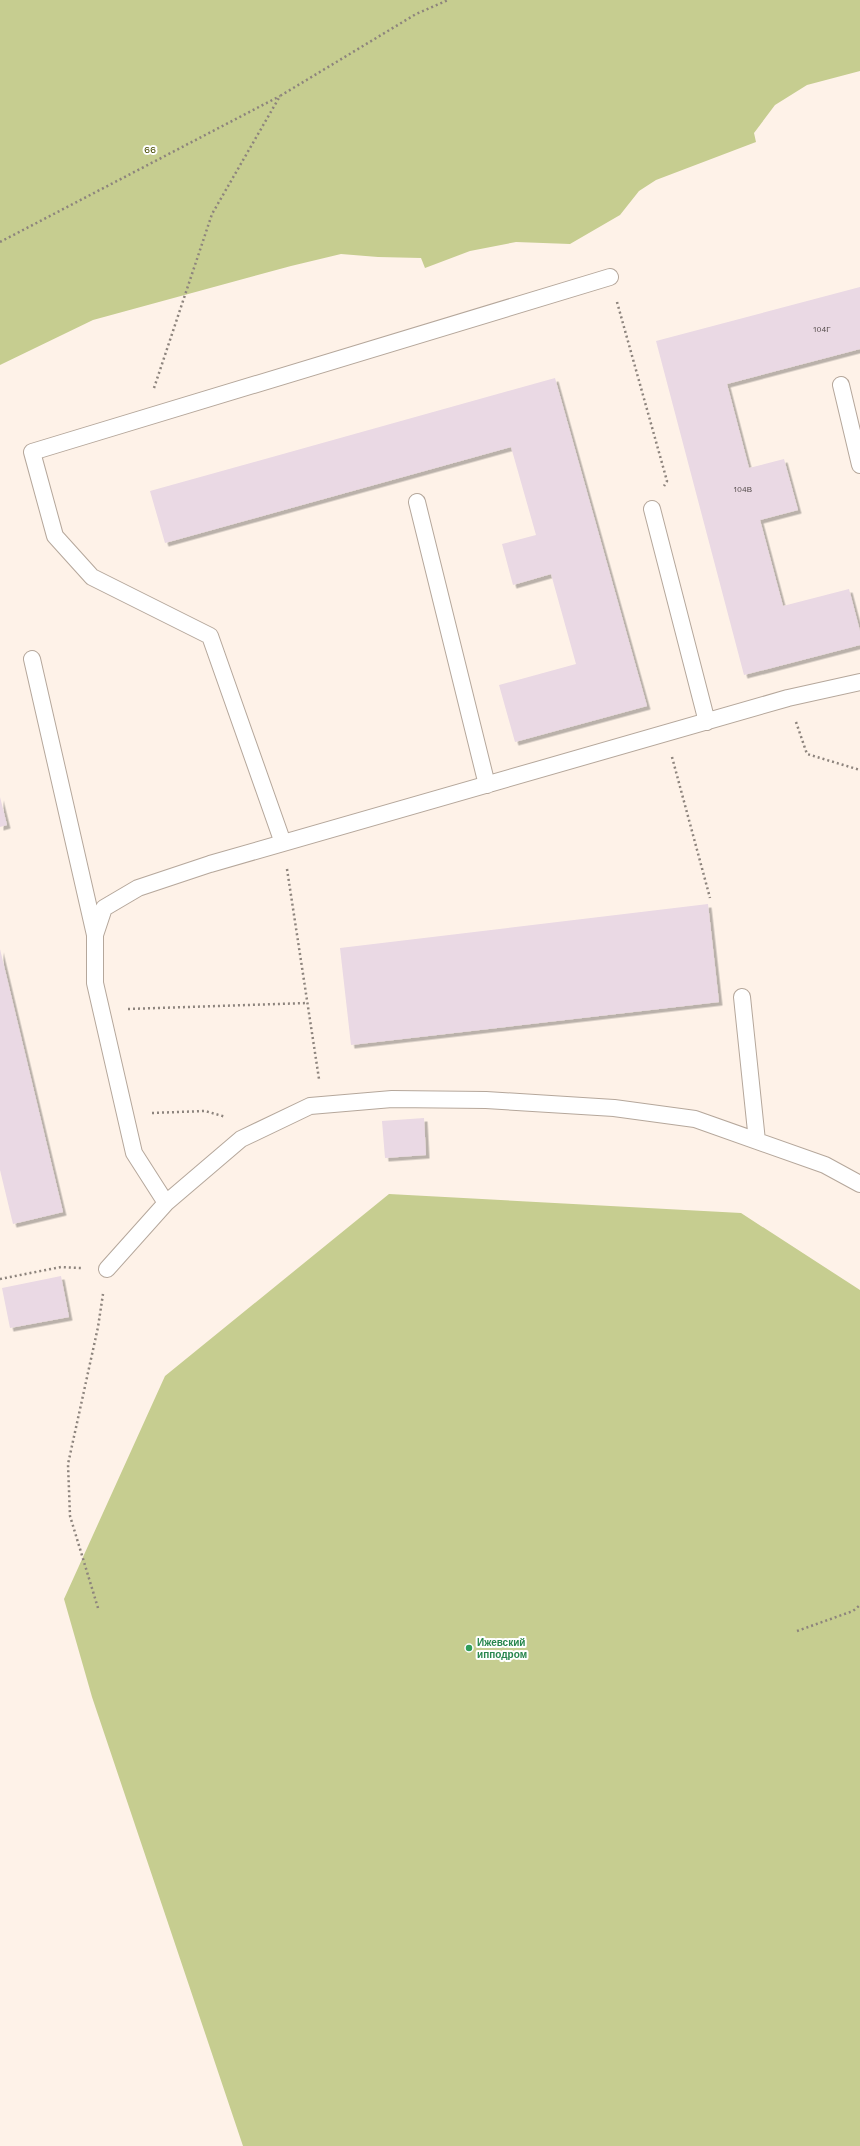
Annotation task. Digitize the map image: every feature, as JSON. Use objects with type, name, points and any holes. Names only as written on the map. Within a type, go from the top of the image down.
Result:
[{"type":"lane","points":[[283,843],[210,636],[92,577],[55,536],[32,452],[610,277]]},
{"type":"lane","points":[[841,386],[860,465]]},
{"type":"lane","points":[[418,502],[487,785]]},
{"type":"lane","points":[[652,509],[708,722]]},
{"type":"lane","points":[[32,659],[95,935],[95,983],[134,1153],[166,1203]]},
{"type":"lane","points":[[95,935],[104,908],[138,888],[210,864],[788,698],[860,682]]},
{"type":"lane","points":[[742,997],[757,1141]]},
{"type":"lane","points":[[107,1269],[166,1203],[241,1140],[310,1106],[392,1099],[486,1100],[614,1108],[695,1119],[825,1166],[860,1184]]},
{"type":"path","points":[[0,242],[280,96],[416,14],[448,0]]},
{"type":"path","points":[[144,418],[179,309],[212,214],[280,96]]},
{"type":"path","points":[[610,277],[667,481],[652,509]]},
{"type":"path","points":[[788,698],[807,754],[860,770]]},
{"type":"path","points":[[666,733],[710,898]]},
{"type":"path","points":[[283,843],[323,1106]]},
{"type":"path","points":[[101,1010],[308,1003]]},
{"type":"path","points":[[125,1114],[205,1111],[265,1128]]},
{"type":"path","points":[[0,1279],[61,1267],[107,1269],[98,1327],[68,1464],[70,1516],[98,1608]]},
{"type":"path","points":[[797,1631],[854,1612],[860,1606]]},
{"type":"green space","name":"66","points":[[0,0],[860,0],[860,71],[807,85],[775,105],[754,133],[756,142],[656,180],[639,191],[620,215],[570,244],[516,242],[470,251],[425,268],[421,258],[341,254],[291,266],[93,320],[0,365]]},
{"type":"green space","name":"Ижевский ипподром","points":[[389,1194],[741,1213],[860,1290],[860,2146],[243,2146],[92,1697],[64,1599],[165,1376]]},
{"type":"building","points":[[860,287],[860,349],[727,384],[749,468],[784,459],[798,510],[760,520],[783,606],[849,589],[860,631],[860,645],[744,675],[656,341]]},
{"type":"building","points":[[555,378],[647,706],[515,742],[499,685],[576,664],[551,574],[513,585],[502,544],[536,535],[511,447],[165,543],[150,491]]},
{"type":"building","points":[[0,797],[7,825],[0,827]]},
{"type":"building","points":[[708,904],[719,1002],[351,1045],[340,948]]},
{"type":"building","points":[[0,949],[63,1212],[13,1224],[0,1170]]},
{"type":"building","points":[[424,1118],[426,1155],[385,1158],[382,1121]]},
{"type":"building","points":[[61,1276],[69,1317],[10,1328],[2,1288]]},
{"type":"place","name":"Ижевский ипподром","points":[[469,1648]]}]
